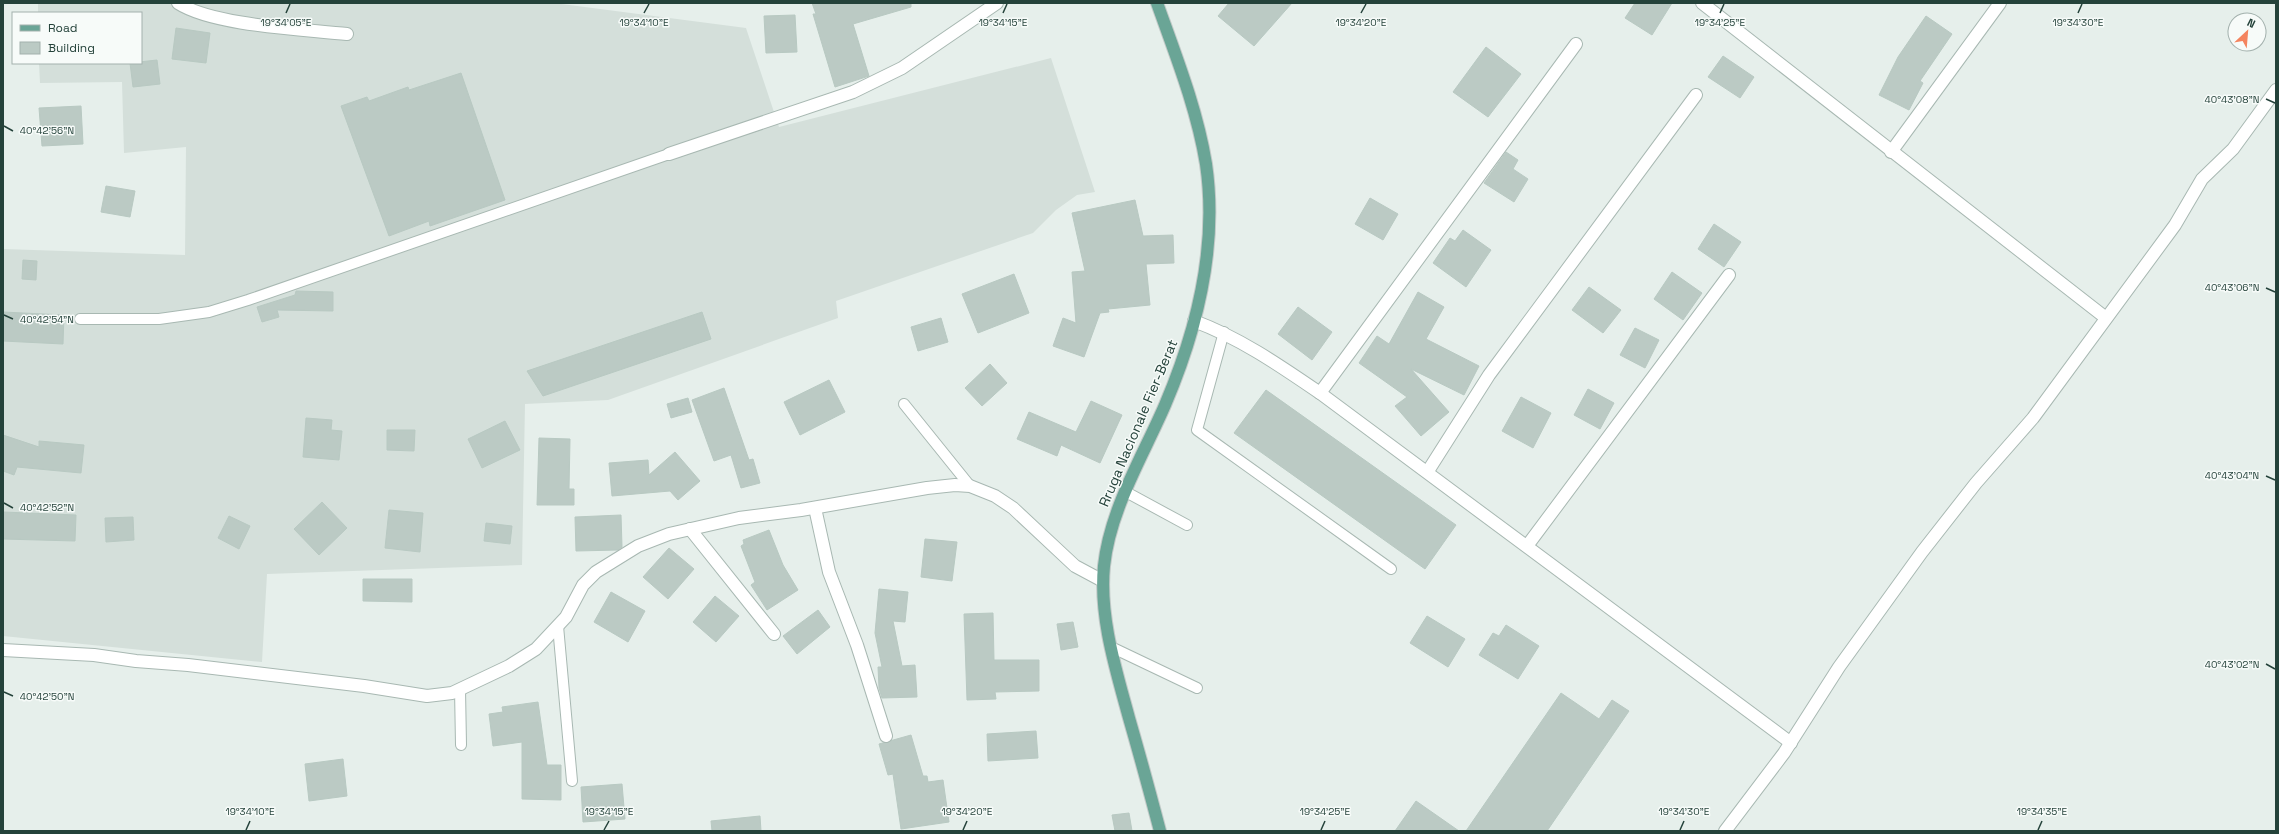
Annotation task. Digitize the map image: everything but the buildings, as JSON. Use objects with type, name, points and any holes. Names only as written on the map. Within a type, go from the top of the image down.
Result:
[{"type":"main road","name":"Rruga Nacionale Fier-Berat","points":[[1157,3],[1191,103],[1205,162],[1210,207],[1207,246],[1204,272],[1194,321],[1177,376],[1126,492],[1110,536],[1103,581],[1103,600],[1111,647],[1160,831]]},
{"type":"street","points":[[178,3],[206,14],[235,21],[347,34]]},
{"type":"street","points":[[669,154],[854,92],[902,68],[997,3]]},
{"type":"street","points":[[1702,3],[1891,152],[2106,318]]},
{"type":"street","points":[[1891,152],[2000,3]]},
{"type":"street","points":[[1320,392],[1576,44]]},
{"type":"street","points":[[1725,831],[1791,743],[1839,667],[1922,552],[1976,483],[2033,418],[2176,225],[2202,179],[2233,149],[2276,90]]},
{"type":"street","points":[[1428,472],[1489,375],[1696,95]]},
{"type":"street","points":[[1527,546],[1728,276]]},
{"type":"street","points":[[1194,321],[1224,332],[1268,358],[1320,392],[1791,743]]},
{"type":"street","points":[[3,650],[94,655],[136,661],[188,665],[364,686],[427,696],[452,693],[509,666],[536,648],[558,626],[583,585],[596,572],[638,546],[690,529],[739,518],[815,508],[927,488],[970,486],[995,496],[1013,508],[1075,566],[1103,581]]},
{"type":"street","points":[[815,508],[829,572],[857,645],[886,736]]},
{"type":"street","points":[[690,529],[774,634]]},
{"type":"lane","points":[[80,319],[159,319],[208,312],[248,300],[669,154]]},
{"type":"lane","points":[[1224,332],[1197,430],[1391,569]]},
{"type":"lane","points":[[904,404],[970,486]]},
{"type":"lane","points":[[1126,492],[1187,525]]},
{"type":"lane","points":[[558,626],[572,781]]},
{"type":"lane","points":[[1111,647],[1197,688]]},
{"type":"lane","points":[[460,689],[461,745]]},
{"type":"shaded area","points":[[38,3],[554,3],[746,28],[779,127],[1051,58],[1095,192],[1077,195],[1056,210],[1033,233],[836,301],[838,318],[608,400],[525,404],[522,565],[267,574],[262,662],[3,636],[3,249],[185,255],[186,147],[124,153],[122,82],[40,83],[39,64],[142,64],[142,12],[38,12]]}]
